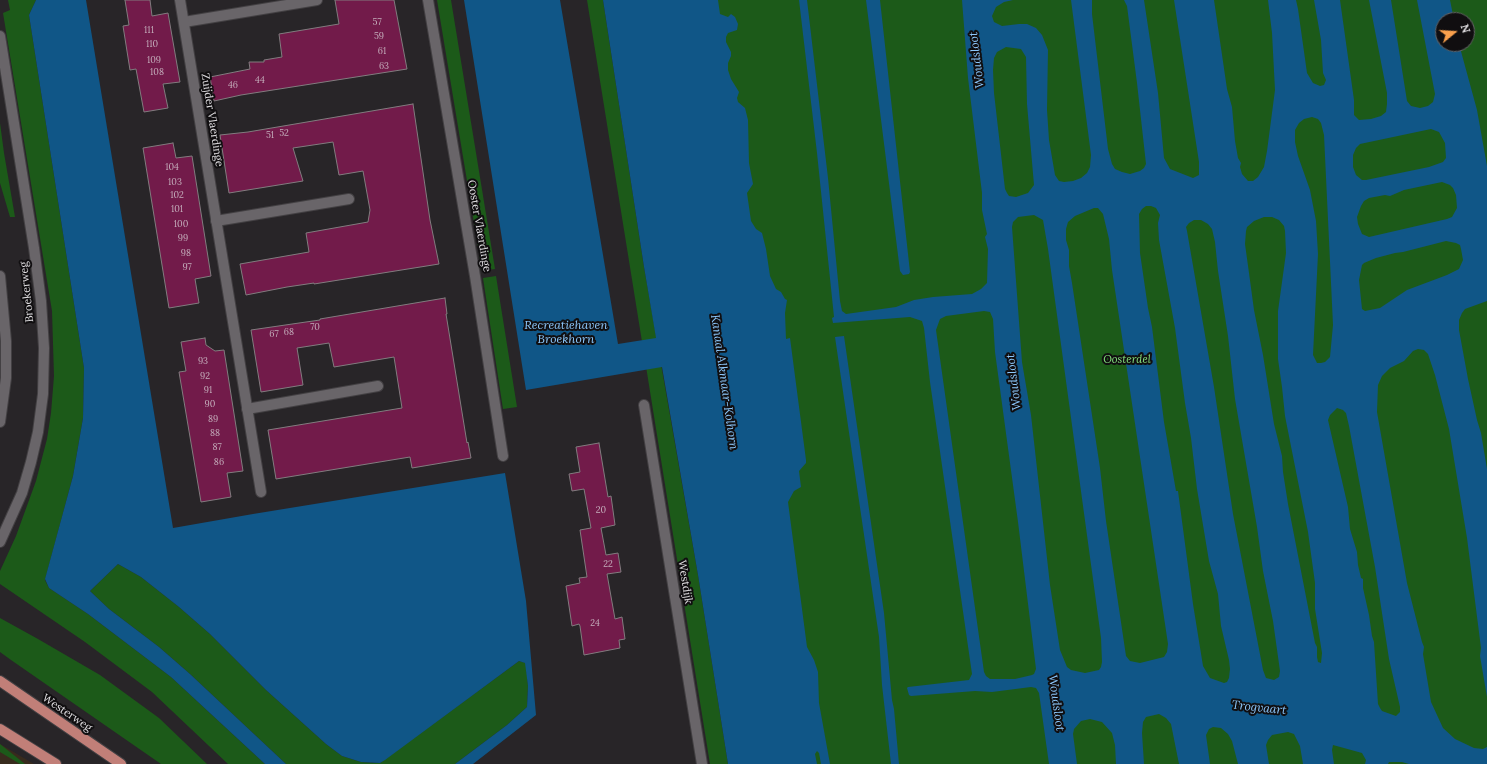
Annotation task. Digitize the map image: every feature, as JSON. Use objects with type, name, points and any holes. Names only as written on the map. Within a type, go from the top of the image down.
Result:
[{"type":"main road","name":"Westerweg","points":[[0,681],[121,764]]},
{"type":"main road","points":[[0,729],[56,764]]},
{"type":"street","name":"Zuijder Vlaerdinge","points":[[180,0],[246,409],[261,492]]},
{"type":"street","points":[[184,22],[317,0]]},
{"type":"street","name":"Ooster Vlaerdinge","points":[[428,0],[475,276],[503,456]]},
{"type":"street","name":"Broekerweg","points":[[0,36],[34,248],[41,300],[44,348],[43,394],[38,432],[22,493],[0,542]]},
{"type":"street","points":[[216,221],[349,199]]},
{"type":"street","points":[[0,276],[6,341],[6,378],[0,422]]},
{"type":"street","points":[[246,409],[378,386]]},
{"type":"street","name":"Westdijk","points":[[644,405],[702,764]]},
{"type":"shaded area","points":[[0,744],[34,764],[0,764]]},
{"type":"green space","points":[[8,0],[36,0],[29,15],[84,368],[83,418],[73,476],[45,580],[49,588],[88,614],[171,677],[265,764],[228,764],[152,692],[85,642],[0,584],[0,571],[16,536],[36,481],[47,439],[54,376],[52,311],[3,13],[10,10]]},
{"type":"green space","points":[[437,0],[451,0],[495,269],[482,271]]},
{"type":"green space","points":[[587,0],[603,0],[644,267],[698,575],[728,764],[710,764]]},
{"type":"green space","name":"Oosterdel","points":[[713,0],[1487,0],[1487,764],[811,764]]},
{"type":"green space","points":[[0,123],[15,217],[10,217],[0,183]]},
{"type":"green space","points":[[496,276],[517,407],[503,409],[483,278]]},
{"type":"green space","points":[[118,564],[141,577],[179,607],[210,634],[266,690],[326,744],[342,756],[361,762],[380,763],[519,661],[526,663],[528,686],[527,707],[507,725],[455,764],[286,764],[190,674],[159,647],[109,609],[90,591]]},
{"type":"green space","points":[[0,618],[100,675],[159,718],[207,764],[161,764],[11,660],[0,652]]},
{"type":"green space","points":[[0,744],[25,764],[20,764],[0,752]]},
{"type":"water","points":[[36,0],[86,0],[173,528],[505,473],[526,601],[536,715],[473,764],[455,764],[507,725],[527,707],[528,686],[525,663],[519,661],[385,760],[380,763],[361,762],[342,756],[326,744],[266,690],[210,634],[179,607],[141,577],[118,564],[90,591],[109,609],[159,647],[190,674],[286,764],[265,764],[171,677],[88,614],[49,588],[45,579],[73,476],[83,418],[84,368],[29,15]]},
{"type":"water","points":[[464,0],[560,0],[618,344],[656,338],[603,0],[718,0],[720,14],[728,17],[731,14],[735,17],[738,24],[737,30],[728,33],[726,37],[726,42],[731,52],[728,70],[731,79],[739,92],[737,98],[738,102],[745,108],[748,120],[749,163],[753,184],[747,193],[751,221],[756,229],[762,233],[770,276],[776,289],[781,292],[787,300],[785,313],[786,339],[790,338],[806,460],[806,463],[799,471],[801,487],[794,491],[788,502],[807,647],[818,672],[819,703],[830,764],[821,764],[819,753],[817,751],[815,754],[817,764],[728,764],[698,575],[662,367],[526,390]]},
{"type":"water","points":[[799,0],[807,0],[828,178],[840,301],[842,311],[846,314],[896,307],[914,300],[972,294],[981,289],[987,283],[988,249],[985,237],[987,234],[982,210],[982,193],[968,78],[962,0],[1013,0],[1004,2],[996,7],[992,16],[994,22],[1002,26],[1027,24],[1036,28],[1042,35],[1048,50],[1047,110],[1049,140],[1055,175],[1059,181],[1064,182],[1081,178],[1087,173],[1090,167],[1091,155],[1071,0],[1092,0],[1092,14],[1108,149],[1115,169],[1130,174],[1140,171],[1146,164],[1127,6],[1124,0],[1144,0],[1158,93],[1164,158],[1170,169],[1193,178],[1199,175],[1199,162],[1174,0],[1214,0],[1227,89],[1232,107],[1238,158],[1241,163],[1240,167],[1242,174],[1248,181],[1253,181],[1258,177],[1264,167],[1275,90],[1272,33],[1268,0],[1296,0],[1307,73],[1313,83],[1320,86],[1324,85],[1326,80],[1323,73],[1321,40],[1314,0],[1340,0],[1354,100],[1354,115],[1359,120],[1381,116],[1386,112],[1387,104],[1387,93],[1369,0],[1391,0],[1407,101],[1411,106],[1420,108],[1428,106],[1433,102],[1435,94],[1417,0],[1450,0],[1452,12],[1435,12],[1435,52],[1461,52],[1477,110],[1487,166],[1487,301],[1465,309],[1459,320],[1459,330],[1468,379],[1481,433],[1487,469],[1487,697],[1480,656],[1481,648],[1467,538],[1449,429],[1435,375],[1428,354],[1424,350],[1418,349],[1413,351],[1404,361],[1390,368],[1382,376],[1378,385],[1377,412],[1407,583],[1424,647],[1423,654],[1431,702],[1443,728],[1455,739],[1474,748],[1483,749],[1487,747],[1487,764],[1409,764],[1402,762],[1389,762],[1388,764],[1365,764],[1366,760],[1362,753],[1333,745],[1332,750],[1334,764],[1303,764],[1300,746],[1294,734],[1288,732],[1272,735],[1268,740],[1266,745],[1269,764],[1238,764],[1232,741],[1228,734],[1221,728],[1213,727],[1209,729],[1206,735],[1210,764],[1179,764],[1171,724],[1166,718],[1159,714],[1146,717],[1143,722],[1142,733],[1144,764],[1116,764],[1115,745],[1112,733],[1102,722],[1090,719],[1081,721],[1074,729],[1073,734],[1077,764],[1049,764],[1039,693],[1036,688],[1031,687],[992,692],[975,691],[909,695],[908,687],[969,680],[972,674],[930,382],[924,328],[922,321],[910,317],[833,323],[832,318],[834,317]],"holes":[[[1006,47],[1021,49],[1026,57],[1027,104],[1034,185],[1028,193],[1016,197],[1009,196],[1005,189],[994,93],[993,70],[994,58],[997,52]],[[1312,117],[1318,119],[1321,123],[1324,135],[1333,325],[1330,357],[1325,362],[1321,363],[1317,363],[1313,355],[1318,254],[1316,221],[1310,190],[1298,156],[1295,142],[1295,130],[1299,123],[1304,119]],[[1431,129],[1439,132],[1445,143],[1446,158],[1443,162],[1429,167],[1362,180],[1356,175],[1353,167],[1353,155],[1356,148],[1360,144]],[[1442,182],[1453,188],[1456,195],[1457,208],[1452,217],[1447,219],[1369,237],[1362,234],[1357,217],[1364,201],[1369,198],[1385,195],[1390,196],[1404,190]],[[1146,206],[1151,206],[1156,208],[1160,215],[1158,223],[1159,240],[1175,328],[1197,489],[1209,561],[1218,594],[1221,626],[1229,660],[1229,678],[1227,682],[1224,683],[1210,678],[1203,666],[1178,491],[1176,491],[1164,422],[1152,327],[1140,253],[1139,214]],[[1094,208],[1098,208],[1103,214],[1109,239],[1112,270],[1168,644],[1167,652],[1164,657],[1140,663],[1130,661],[1126,656],[1106,521],[1100,468],[1069,266],[1069,250],[1066,240],[1066,229],[1068,222],[1075,216]],[[1034,215],[1043,220],[1048,249],[1101,638],[1101,667],[1099,670],[1085,673],[1071,670],[1067,667],[1060,650],[1050,585],[1031,415],[1022,362],[1012,227],[1013,222],[1018,217]],[[1264,217],[1272,217],[1279,220],[1284,226],[1285,231],[1286,253],[1278,311],[1278,359],[1285,416],[1308,532],[1315,583],[1315,609],[1322,653],[1321,663],[1318,662],[1317,657],[1317,647],[1288,504],[1282,456],[1274,424],[1254,310],[1245,244],[1247,227],[1254,221]],[[1194,220],[1201,220],[1208,224],[1212,229],[1215,242],[1235,399],[1263,571],[1273,621],[1280,671],[1279,677],[1274,680],[1266,678],[1263,670],[1233,514],[1214,387],[1186,227]],[[1446,241],[1460,245],[1463,260],[1459,269],[1407,290],[1380,308],[1365,311],[1362,309],[1359,280],[1362,265],[1376,258]],[[984,311],[990,312],[993,319],[995,352],[1036,669],[1032,675],[1015,679],[990,679],[984,672],[936,330],[940,319],[946,316]],[[1337,408],[1346,413],[1375,567],[1389,659],[1400,707],[1400,712],[1396,716],[1382,711],[1378,704],[1374,642],[1363,588],[1363,579],[1361,578],[1357,552],[1350,529],[1348,507],[1328,420],[1330,415]]]},
{"type":"water","points":[[866,0],[880,0],[910,272],[909,274],[903,275],[900,271]]},
{"type":"water","points":[[844,336],[884,613],[899,764],[891,764],[882,685],[879,637],[835,337]]},
{"type":"building","points":[[125,0],[150,0],[152,16],[168,13],[180,82],[163,84],[168,108],[144,112],[136,69],[130,70],[123,26],[129,25]]},
{"type":"building","points":[[335,0],[394,0],[407,69],[241,95],[214,101],[210,77],[250,69],[249,62],[264,62],[264,60],[282,57],[279,34],[339,24]]},
{"type":"building","points":[[413,104],[430,220],[439,264],[287,287],[246,295],[240,264],[309,252],[306,233],[368,222],[370,210],[363,171],[339,175],[333,142],[293,148],[303,181],[229,193],[220,135],[248,132]]},
{"type":"building","points":[[173,143],[176,158],[192,156],[211,276],[195,279],[199,303],[169,308],[143,148]]},
{"type":"building","points":[[445,298],[446,314],[467,443],[468,442],[471,458],[412,468],[410,457],[276,479],[268,430],[402,408],[394,357],[334,367],[329,343],[297,348],[303,385],[261,392],[251,330],[320,320]]},
{"type":"building","points":[[205,338],[206,345],[215,351],[224,350],[243,471],[227,473],[231,497],[201,502],[179,372],[186,371],[181,342]]},
{"type":"building","points":[[599,443],[608,497],[611,496],[615,525],[601,528],[606,555],[618,553],[621,572],[607,574],[615,619],[622,617],[625,639],[619,640],[620,648],[584,655],[580,626],[579,624],[572,626],[566,586],[580,583],[579,578],[587,577],[580,530],[591,528],[584,489],[572,491],[569,474],[580,472],[576,447]]},
{"type":"water label","name":"Woudsloot","points":[[977,60]]},
{"type":"water label","name":"Recreatiehaven Broekhorn","points":[[566,333]]},
{"type":"water label","name":"Kanaal Alkmaar-Kolhorn","points":[[724,382]]},
{"type":"water label","name":"Woudsloot","points":[[1014,382]]},
{"type":"water label","name":"Woudsloot","points":[[1056,703]]},
{"type":"water label","name":"Trogvaart","points":[[1259,708]]}]
